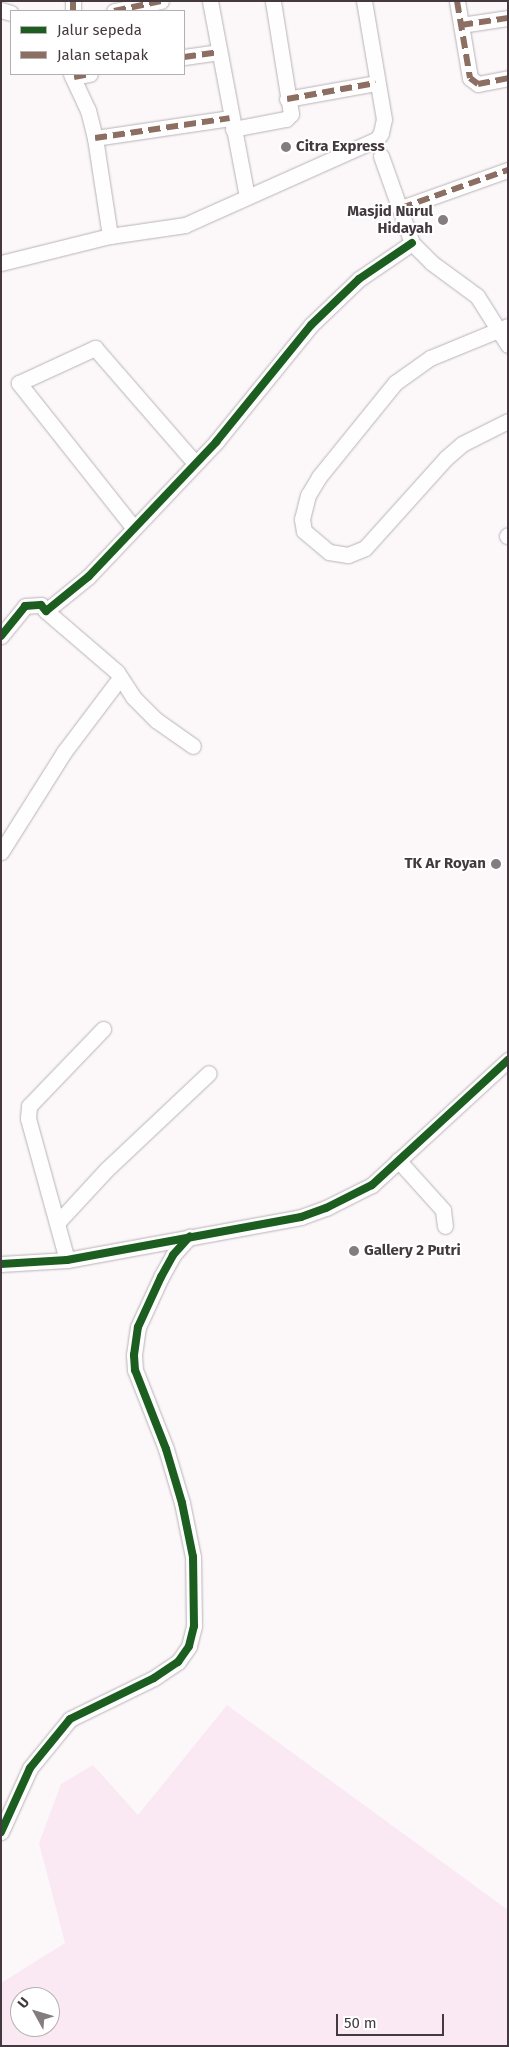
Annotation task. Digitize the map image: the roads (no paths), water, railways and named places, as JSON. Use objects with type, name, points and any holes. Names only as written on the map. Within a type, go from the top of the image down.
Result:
[{"type":"street","points":[[119,10],[161,1]]},
{"type":"street","points":[[210,1],[218,52],[247,197]]},
{"type":"street","points":[[95,138],[290,117],[273,1]]},
{"type":"street","points":[[364,1],[376,83],[384,119],[379,148],[412,243],[432,263],[476,296],[504,328],[508,345]]},
{"type":"street","points":[[457,1],[468,74],[473,82],[478,84],[508,78]]},
{"type":"street","points":[[461,25],[508,18]]},
{"type":"street","points":[[185,58],[218,52]]},
{"type":"street","points":[[72,75],[88,110],[95,138],[110,236]]},
{"type":"street","points":[[287,99],[376,83]]},
{"type":"street","points":[[1,263],[110,236],[185,225],[247,197],[379,148]]},
{"type":"street","points":[[401,208],[508,170]]},
{"type":"street","points":[[46,611],[89,576],[195,463],[311,325],[359,278],[412,243]]},
{"type":"street","points":[[504,328],[430,358],[395,383],[319,477],[308,495],[302,519],[304,531],[329,552],[348,555],[365,548],[446,458],[462,444],[508,421]]},
{"type":"street","points":[[133,527],[19,384],[95,348],[195,463]]},
{"type":"street","points":[[1,636],[21,610],[30,604],[41,604],[46,611],[117,672],[132,697],[156,720],[193,746]]},
{"type":"street","points":[[1,852],[64,752],[120,678]]},
{"type":"street","points":[[67,1260],[30,1126],[29,1106],[103,1029]]},
{"type":"street","points":[[1,1264],[67,1260],[301,1217],[326,1208],[372,1185],[508,1060]]},
{"type":"street","points":[[58,1222],[106,1170],[209,1073]]},
{"type":"street","points":[[398,1160],[442,1210],[445,1226]]},
{"type":"street","points":[[1,1832],[30,1768],[70,1719],[154,1678],[178,1662],[189,1646],[194,1618],[193,1557],[180,1494],[135,1370],[134,1355],[138,1327],[161,1278],[173,1254],[190,1236]]},
{"type":"place","name":"Citra Express","points":[[286,147]]},
{"type":"place","name":"Masjid Nurul Hidayah","points":[[443,220]]},
{"type":"place","name":"TK Ar Royan","points":[[496,864]]},
{"type":"place","name":"Gallery 2 Putri","points":[[354,1251]]}]
